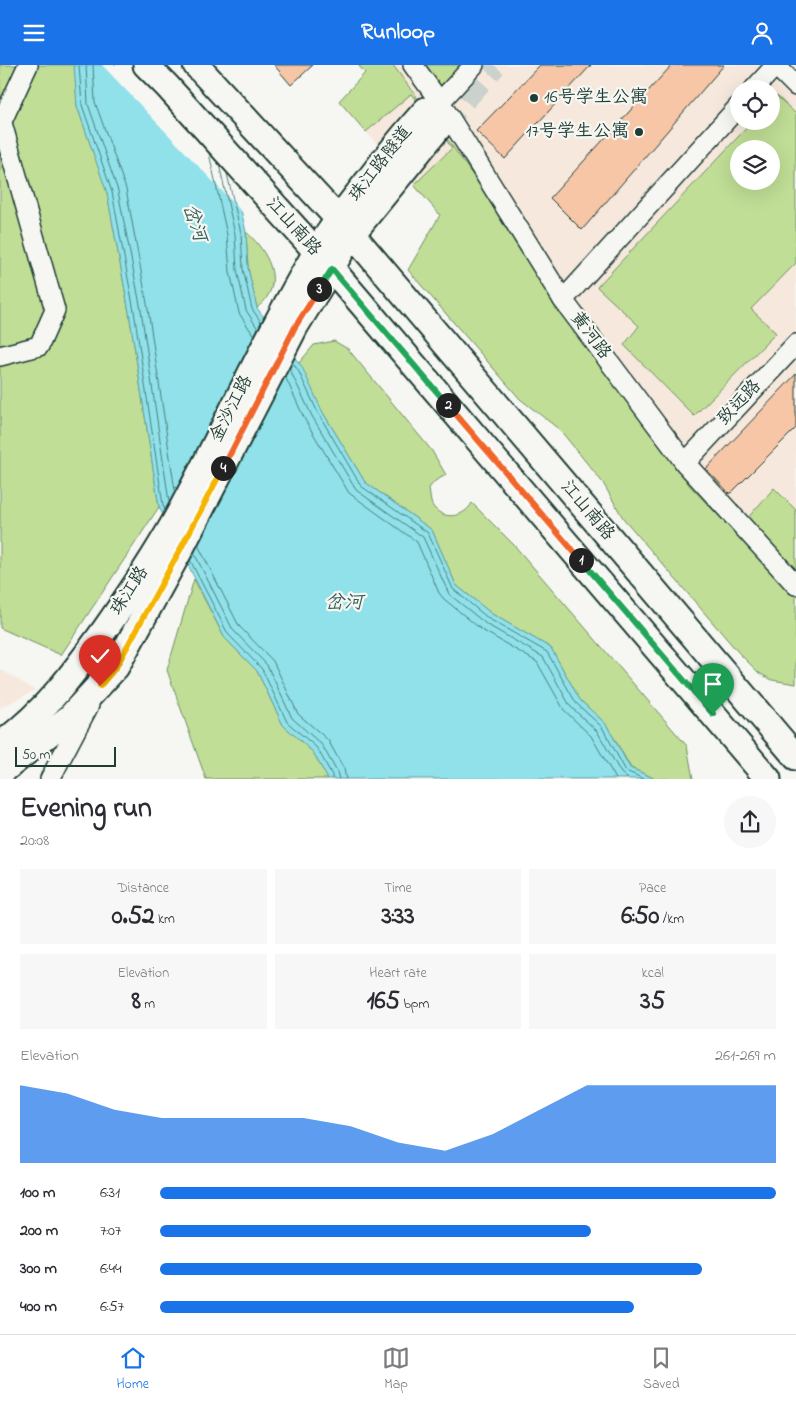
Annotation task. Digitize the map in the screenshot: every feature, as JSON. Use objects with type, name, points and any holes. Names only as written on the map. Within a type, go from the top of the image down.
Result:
[{"type":"main road","name":"江山南路","points":[[146,65],[167,85],[324,261],[759,776]]},
{"type":"main road","name":"江山南路","points":[[196,65],[345,227],[793,748]]},
{"type":"main road","name":"珠江路隧道","points":[[345,227],[435,113]]},
{"type":"main road","name":"金沙江路","points":[[174,522],[288,321],[345,227]]},
{"type":"main road","name":"金沙江路","points":[[100,686],[116,667],[180,550],[288,321]]},
{"type":"main road","name":"珠江路","points":[[0,745],[45,707],[76,671],[122,605],[174,522]]},
{"type":"main road","points":[[0,773],[70,717],[100,686]]},
{"type":"main road","points":[[759,776],[793,748]]},
{"type":"street","points":[[0,356],[39,346],[55,310],[1,118],[28,65]]},
{"type":"street","name":"黄河路","points":[[413,65],[435,113],[563,300],[685,463],[796,585]]},
{"type":"street","points":[[435,113],[474,65]]},
{"type":"street","points":[[762,80],[776,65],[796,86]]},
{"type":"street","points":[[563,300],[730,116]]},
{"type":"street","name":"致远路","points":[[685,463],[796,344]]},
{"type":"street","name":"金沙江路","points":[[50,779],[100,686],[174,522]]},
{"type":"street","points":[[76,671],[100,686]]},
{"type":"shaded area","points":[[358,65],[796,65],[796,619],[339,101],[365,73]]},
{"type":"shaded area","points":[[0,669],[35,690],[0,708]]},
{"type":"green space","points":[[0,65],[73,65],[75,68],[77,106],[107,192],[129,312],[159,507],[61,655],[0,628]]},
{"type":"green space","points":[[358,65],[393,65],[453,147],[690,486],[790,590],[796,592],[796,684],[772,680],[759,673],[738,652],[623,518],[603,483],[560,430],[520,399],[408,270],[440,215],[414,185],[452,148],[411,94],[366,132],[339,101],[365,73]]},
{"type":"green space","points":[[422,65],[465,65],[440,92]]},
{"type":"green space","points":[[780,99],[796,114],[796,263],[751,309],[776,333],[694,416],[624,345],[639,326],[597,287],[730,145],[730,190],[780,190],[780,140],[735,140],[745,130],[780,130]]},
{"type":"green space","points":[[246,232],[259,245],[271,270],[271,288],[266,298],[257,308],[248,268]]},
{"type":"green space","points":[[334,341],[348,349],[432,451],[446,475],[435,481],[429,488],[430,499],[436,510],[441,514],[453,516],[464,512],[472,503],[514,545],[687,746],[693,779],[656,779],[631,768],[606,724],[580,700],[551,648],[492,614],[456,585],[432,530],[365,482],[322,411],[299,363],[314,345]]},
{"type":"green space","points":[[774,488],[796,510],[796,580],[745,521]]},
{"type":"green space","points":[[194,579],[224,637],[257,671],[283,725],[313,752],[328,779],[206,779],[167,670]]},
{"type":"water","name":"岔河","points":[[74,65],[208,65],[246,232],[248,268],[257,308],[302,367],[322,411],[365,482],[432,530],[456,585],[492,614],[551,648],[580,700],[606,724],[630,768],[656,779],[328,779],[313,752],[283,725],[257,671],[224,637],[159,507],[129,312],[107,193],[77,106]]},
{"type":"pier","points":[[102,65],[211,65],[244,214]]},
{"type":"building","points":[[274,65],[313,65],[291,85]]},
{"type":"building","name":"16号学生公寓","points":[[540,65],[591,65],[505,159],[476,131]]},
{"type":"building","name":"17号学生公寓","points":[[672,65],[724,65],[582,230],[550,198]]},
{"type":"building","points":[[796,374],[796,428],[730,494],[706,469]]},
{"type":"tunnel","points":[[439,127],[494,65]]},
{"type":"place","name":"16号学生公寓","points":[[534,98]]},
{"type":"place","name":"17号学生公寓","points":[[639,132]]},
{"type":"route","points":[[100,686],[116,667],[180,550],[295,327],[332,269],[713,714]]}]
